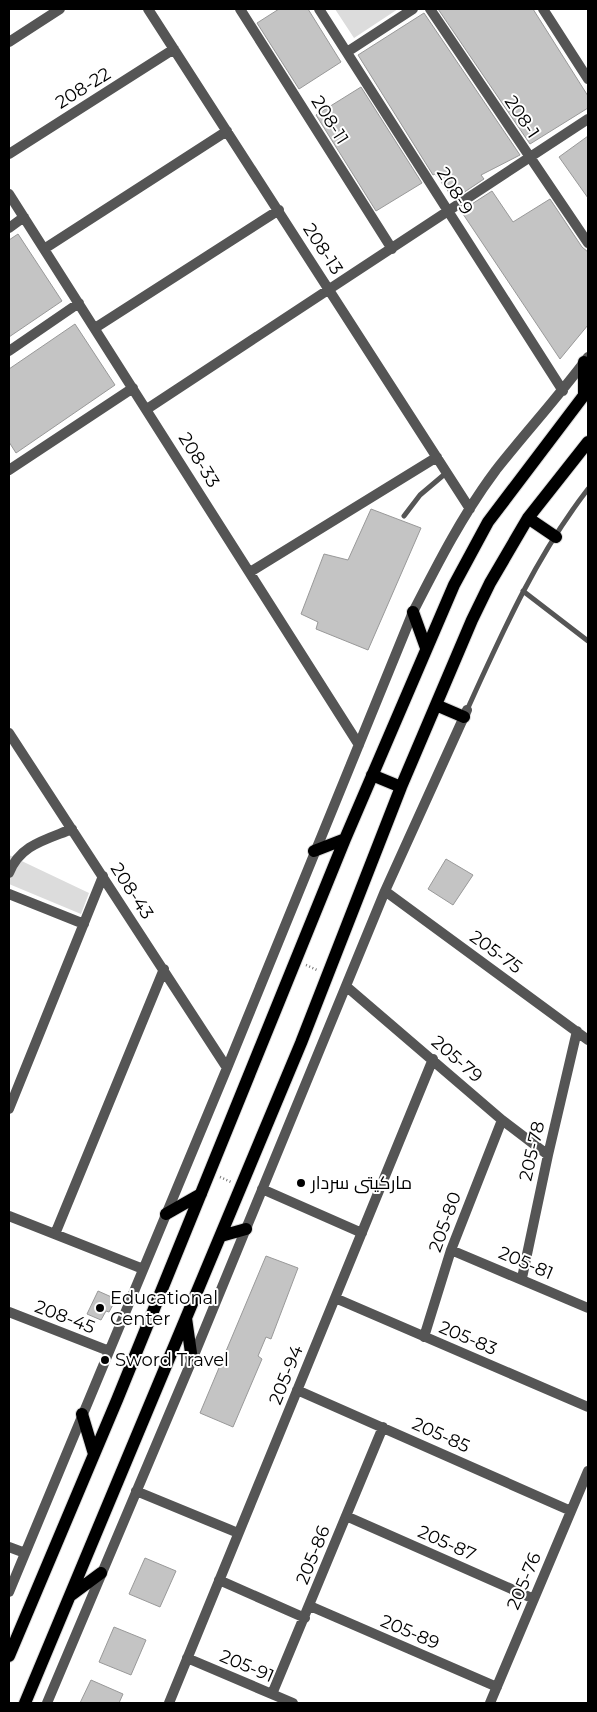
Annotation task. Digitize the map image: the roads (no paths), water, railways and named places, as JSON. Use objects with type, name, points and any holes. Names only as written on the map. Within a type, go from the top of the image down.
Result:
[{"type":"main road","points":[[9,1656],[12,1638],[94,1454],[345,839],[454,585],[488,522],[586,392],[586,360]]},
{"type":"main road","points":[[25,1703],[221,1236],[328,974],[401,788],[490,583],[528,518],[549,488],[588,442]]},
{"type":"main road","points":[[528,518],[556,537]]},
{"type":"main road","points":[[414,612],[426,648]]},
{"type":"main road","points":[[436,705],[466,714]]},
{"type":"main road","points":[[372,775],[401,788]]},
{"type":"main road","points":[[314,851],[345,839]]},
{"type":"main road","points":[[166,1214],[201,1194]]},
{"type":"main road","points":[[221,1236],[246,1229]]},
{"type":"main road","points":[[186,1318],[192,1360]]},
{"type":"main road","points":[[82,1414],[94,1454]]},
{"type":"main road","points":[[70,1596],[101,1573]]},
{"type":"street","points":[[9,42],[60,9]]},
{"type":"street","name":"208-13","points":[[148,9],[470,509]]},
{"type":"street","name":"208-11","points":[[240,9],[392,249]]},
{"type":"street","name":"208-9","points":[[319,9],[563,391]]},
{"type":"street","points":[[347,52],[413,9]]},
{"type":"street","name":"208-1","points":[[430,9],[588,244]]},
{"type":"street","points":[[543,9],[588,79]]},
{"type":"street","name":"208-22","points":[[9,154],[174,50]]},
{"type":"street","points":[[147,409],[588,119]]},
{"type":"street","points":[[44,249],[227,131]]},
{"type":"street","name":"208-33","points":[[9,194],[360,745]]},
{"type":"street","points":[[95,328],[278,210]]},
{"type":"street","points":[[9,228],[24,217]]},
{"type":"street","points":[[9,351],[79,303]]},
{"type":"street","points":[[9,1592],[414,612],[447,545],[470,509],[496,471],[563,391],[586,360]]},
{"type":"street","points":[[9,470],[133,388]]},
{"type":"street","points":[[250,572],[437,457]]},
{"type":"street","points":[[47,1703],[192,1360],[385,891],[466,714]]},
{"type":"street","name":"208-43","points":[[9,733],[227,1068]]},
{"type":"street","points":[[9,873],[14,860],[21,852],[72,829]]},
{"type":"street","points":[[9,1109],[103,876]]},
{"type":"street","name":"205-75","points":[[385,891],[588,1040]]},
{"type":"street","points":[[9,894],[84,924]]},
{"type":"street","points":[[55,1234],[164,969]]},
{"type":"street","name":"205-79","points":[[347,987],[502,1120],[548,1155]]},
{"type":"street","name":"205-78","points":[[522,1278],[577,1031]]},
{"type":"street","name":"205-94","points":[[168,1703],[433,1059]]},
{"type":"street","name":"205-80","points":[[424,1337],[451,1250],[502,1120]]},
{"type":"street","points":[[262,1189],[362,1233]]},
{"type":"street","points":[[9,1216],[143,1269]]},
{"type":"street","name":"205-81","points":[[451,1250],[522,1278],[588,1308]]},
{"type":"street","name":"205-83","points":[[335,1298],[588,1407]]},
{"type":"street","name":"208-45","points":[[9,1312],[109,1351]]},
{"type":"street","name":"205-85","points":[[297,1390],[571,1512]]},
{"type":"street","name":"205-86","points":[[272,1694],[383,1427]]},
{"type":"street","name":"205-76","points":[[490,1703],[588,1472]]},
{"type":"street","points":[[136,1491],[238,1533]]},
{"type":"street","name":"205-87","points":[[346,1516],[534,1599]]},
{"type":"street","points":[[9,1547],[25,1554]]},
{"type":"street","points":[[219,1580],[305,1618]]},
{"type":"street","name":"205-89","points":[[310,1606],[497,1687]]},
{"type":"street","name":"205-91","points":[[187,1658],[293,1703]]},
{"type":"lane","points":[[404,516],[420,496],[447,473]]},
{"type":"lane","points":[[466,714],[508,619],[523,591],[588,490]]},
{"type":"lane","points":[[523,591],[588,641]]},
{"type":"place","name":"ماركيتى سردار","points":[[301,1183]]},
{"type":"place","name":"Educational Center","points":[[100,1308]]},
{"type":"place","name":"Sword Travel","points":[[105,1360]]}]
